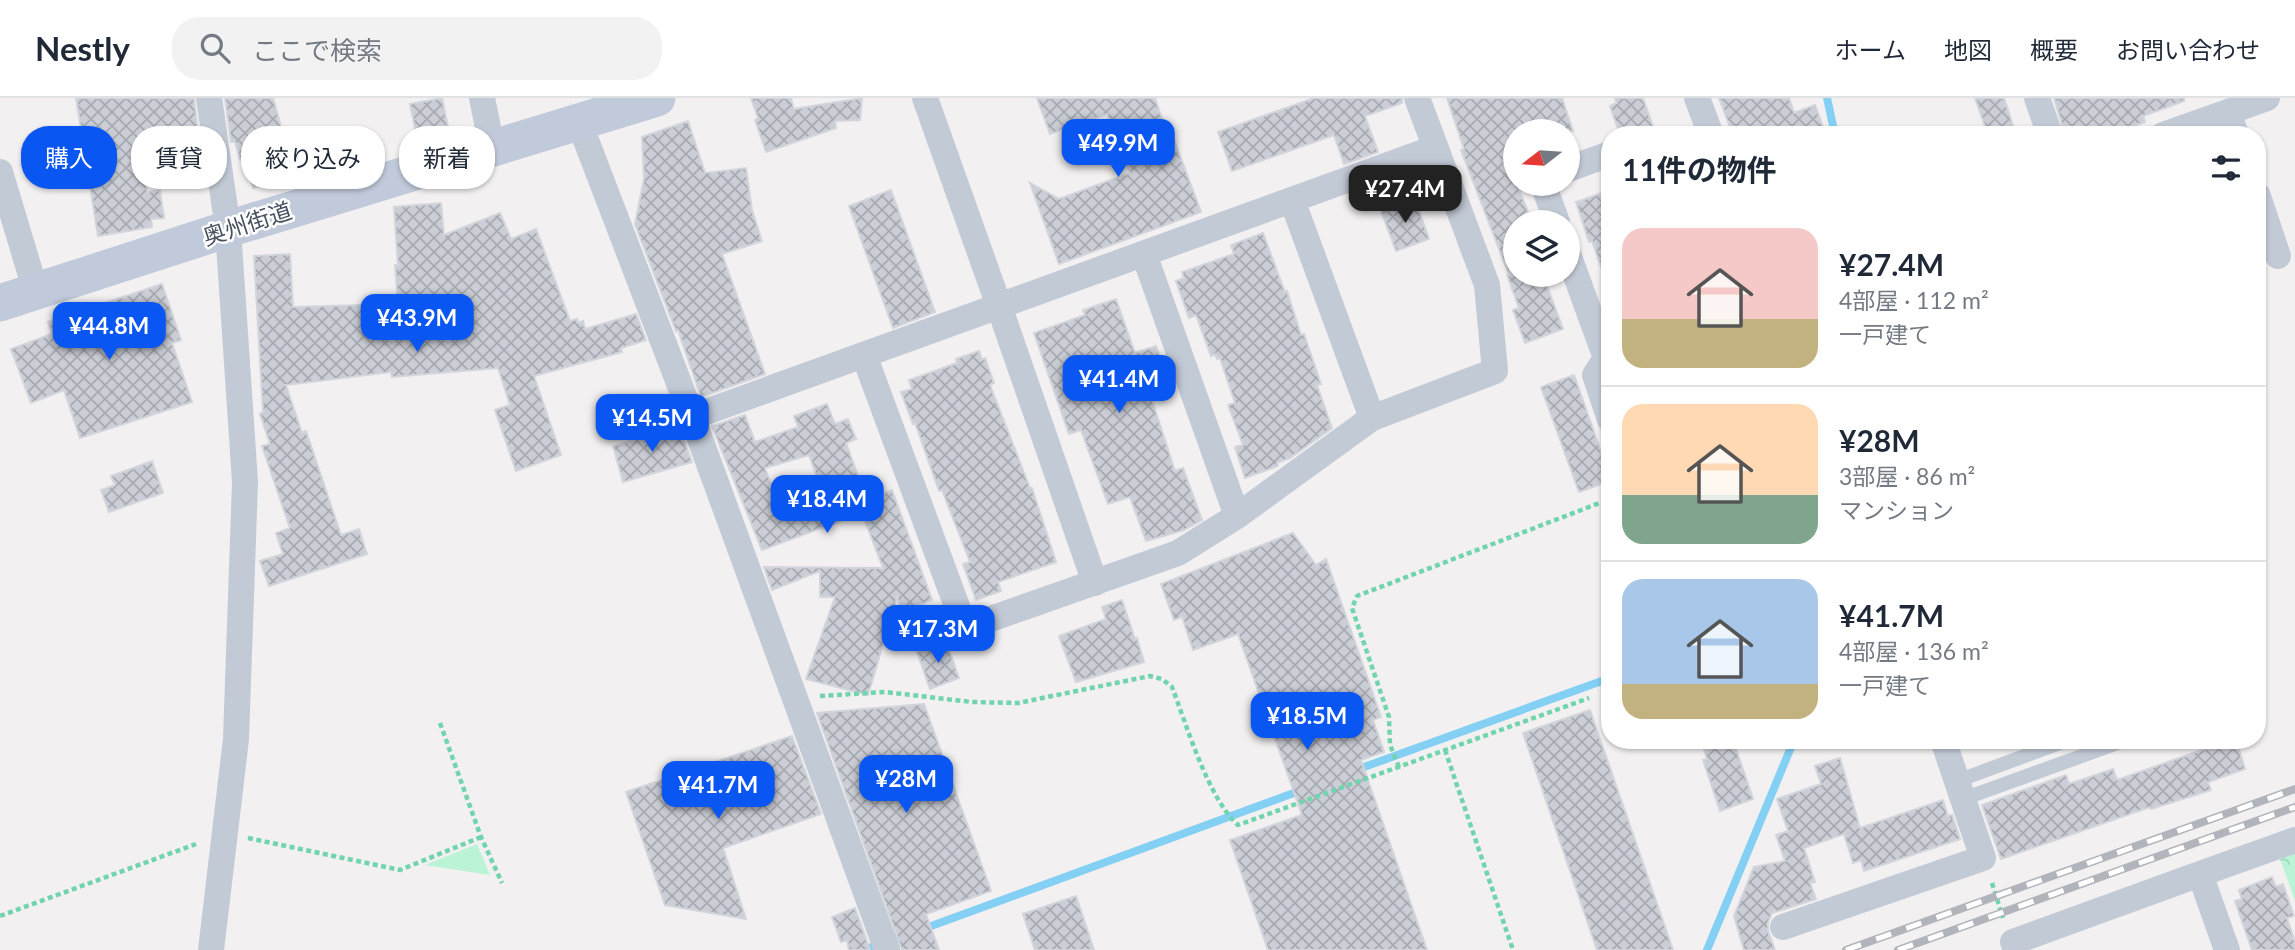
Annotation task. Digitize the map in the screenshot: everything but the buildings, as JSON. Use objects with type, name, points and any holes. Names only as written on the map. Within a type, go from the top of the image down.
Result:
[{"type":"main road","name":"奥州街道","points":[[495,146],[654,98]]},
{"type":"main road","name":"奥州街道","points":[[0,303],[399,176]]},
{"type":"street","points":[[209,98],[228,229],[245,482],[236,739],[211,950]]},
{"type":"street","points":[[482,98],[488,126]]},
{"type":"street","points":[[925,98],[1095,583]]},
{"type":"street","points":[[864,355],[965,628],[1178,553],[1237,516],[1372,418],[1494,372],[1487,285],[1417,98]]},
{"type":"street","points":[[1697,98],[1708,126]]},
{"type":"street","points":[[2037,98],[2047,126]]},
{"type":"street","points":[[2215,126],[2232,123],[2267,98]]},
{"type":"street","points":[[579,122],[692,417],[884,941]]},
{"type":"street","points":[[692,417],[1434,148]]},
{"type":"street","points":[[1580,164],[1601,156]]},
{"type":"street","points":[[0,172],[36,292]]},
{"type":"street","points":[[1292,200],[1372,418]]},
{"type":"street","points":[[2266,221],[2277,256]]},
{"type":"street","points":[[1144,254],[1237,516]]},
{"type":"street","points":[[1580,285],[1601,339]]},
{"type":"street","points":[[1601,367],[1595,375],[1601,393]]},
{"type":"street","points":[[1783,927],[1983,859],[1945,749]]},
{"type":"street","points":[[2014,946],[2295,840]]},
{"type":"street","points":[[2200,874],[2227,950]]},
{"type":"lane","points":[[1960,790],[2049,749]]},
{"type":"lane","points":[[1960,790],[2096,749]]},
{"type":"path","points":[[1398,765],[1390,745],[1389,717],[1352,608],[1357,596],[1601,502]]},
{"type":"path","points":[[795,697],[884,692],[972,702],[1018,703],[1150,676],[1162,679],[1172,687],[1208,777],[1226,810],[1238,825],[1589,698]]},
{"type":"path","points":[[440,723],[481,837],[502,883]]},
{"type":"path","points":[[1445,750],[1513,950]]},
{"type":"path","points":[[1983,859],[2014,946]]},
{"type":"green space","points":[[477,844],[490,875],[425,865]]},
{"type":"green space","points":[[2295,847],[2295,901],[2278,853]]},
{"type":"waterway","points":[[1827,98],[1833,126]]},
{"type":"waterway","points":[[1353,771],[1601,681]]},
{"type":"waterway","points":[[1707,950],[1790,749]]},
{"type":"waterway","points":[[923,929],[1302,790]]},
{"type":"waterway","points":[[864,950],[907,934]]},
{"type":"railway","points":[[1846,950],[2295,789]]},
{"type":"railway","points":[[1898,950],[2295,807]]}]
